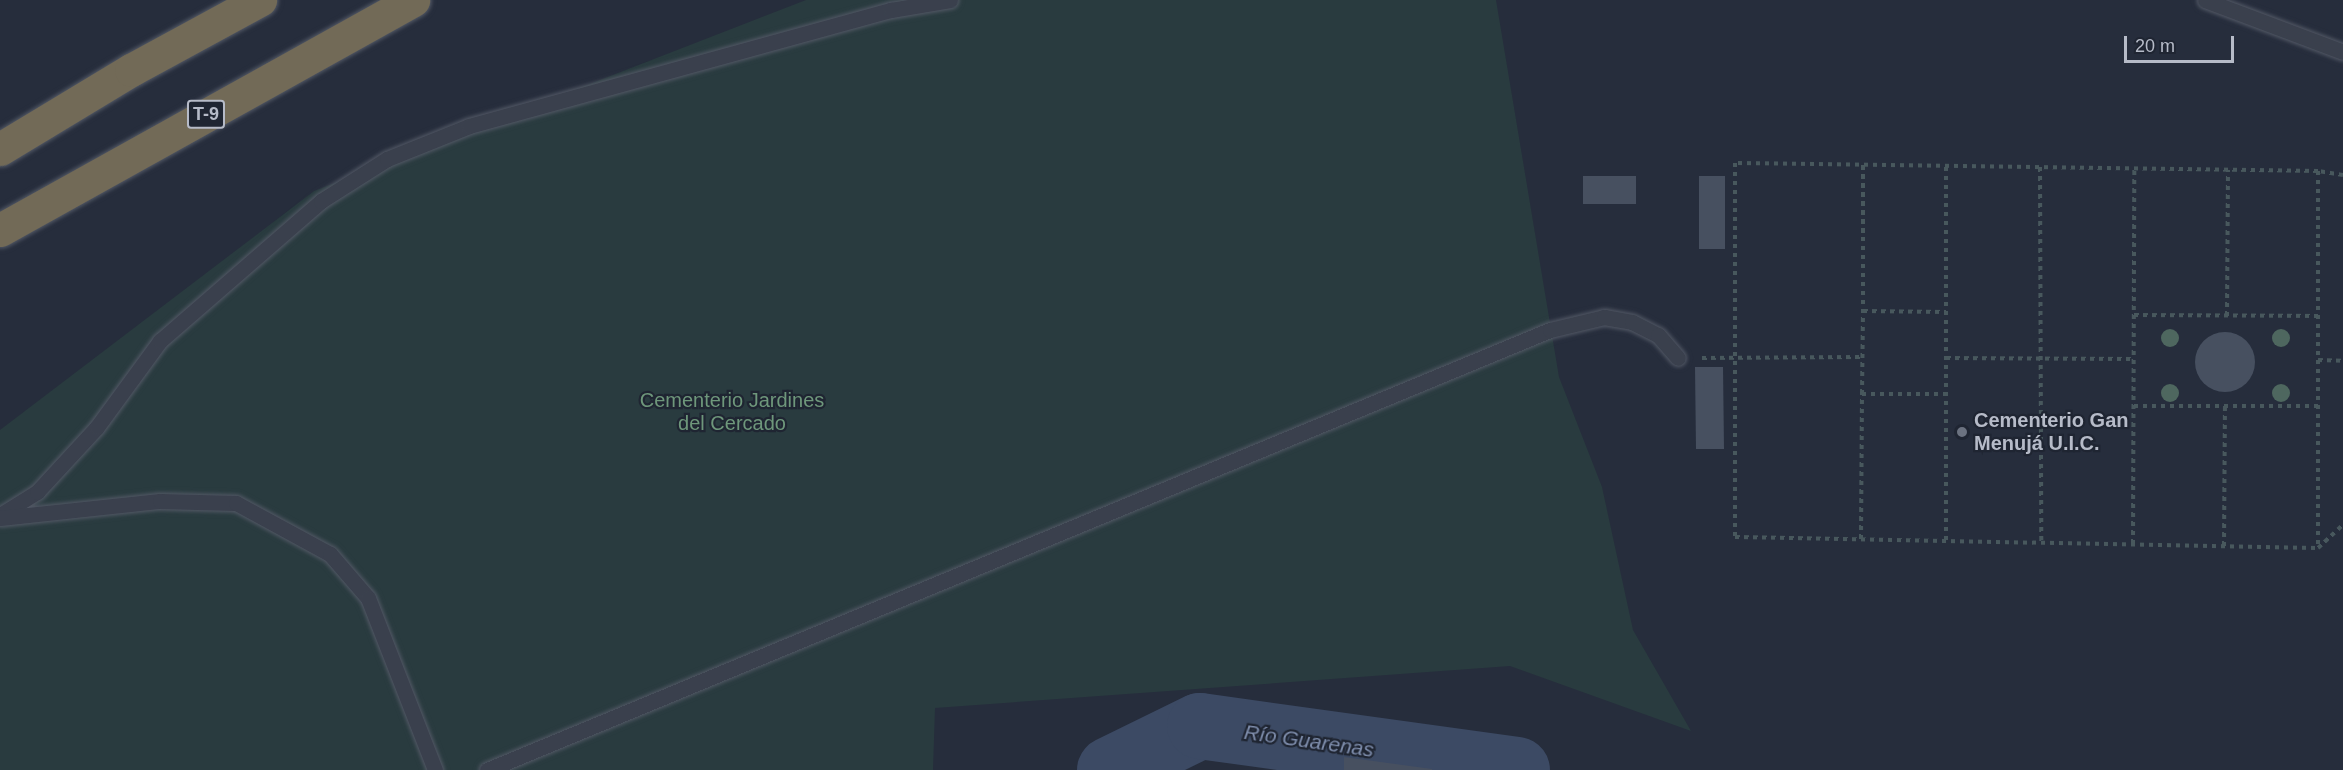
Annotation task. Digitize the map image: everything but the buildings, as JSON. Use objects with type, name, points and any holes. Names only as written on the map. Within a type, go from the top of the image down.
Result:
[{"type":"highway","points":[[0,149],[131,70],[260,0]]},
{"type":"highway","name":"T-9","points":[[0,230],[412,0]]},
{"type":"lane","points":[[0,517],[37,492],[97,427],[160,341],[321,201],[387,159],[469,126],[891,10],[950,0]]},
{"type":"lane","points":[[2205,0],[2343,52]]},
{"type":"lane","points":[[487,770],[1550,330],[1604,317],[1632,322],[1658,335],[1678,358]]},
{"type":"lane","points":[[0,517],[160,501],[236,503],[330,554],[368,598],[435,770]]},
{"type":"path","points":[[2343,175],[2318,171],[1735,164],[1736,537],[2318,548],[2343,525]]},
{"type":"path","points":[[1861,539],[1863,165]]},
{"type":"path","points":[[1946,166],[1946,540]]},
{"type":"path","points":[[2040,167],[2041,542]]},
{"type":"path","points":[[2133,544],[2134,168]]},
{"type":"path","points":[[2227,316],[2228,170]]},
{"type":"path","points":[[2318,171],[2318,548]]},
{"type":"path","points":[[1863,311],[1946,312]]},
{"type":"path","points":[[2134,315],[2318,316]]},
{"type":"path","points":[[1678,358],[1862,357]]},
{"type":"path","points":[[1946,358],[2134,359]]},
{"type":"path","points":[[2318,360],[2343,361]]},
{"type":"path","points":[[1862,394],[1946,394]]},
{"type":"path","points":[[2134,406],[2318,406]]},
{"type":"path","points":[[2224,546],[2225,406]]},
{"type":"green space","name":"Cementerio Jardines del Cercado","points":[[806,0],[1496,0],[1559,377],[1602,487],[1633,630],[1691,731],[1510,666],[935,708],[933,770],[0,770],[0,430],[314,191]]},
{"type":"waterway","name":"Río Guarenas","points":[[1110,770],[1200,726],[1517,770]]},
{"type":"place","name":"Cementerio Gan Menujá U.I.C.","points":[[1962,432]]}]
